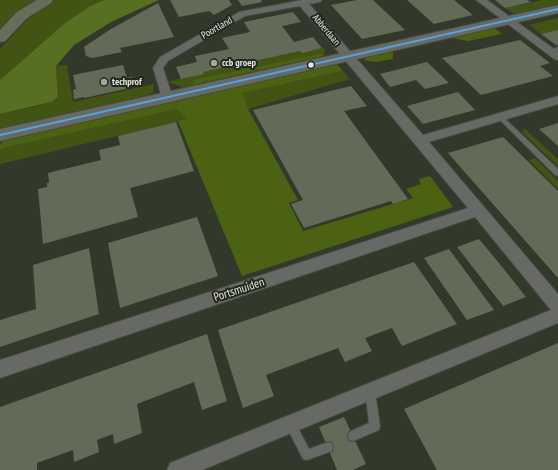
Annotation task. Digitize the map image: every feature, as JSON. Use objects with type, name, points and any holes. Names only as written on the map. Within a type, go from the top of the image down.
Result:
[{"type":"highway","points":[[0,38],[22,16],[46,0]]},
{"type":"main road","name":"Abberdaan","points":[[0,135],[558,9]]},
{"type":"street","name":"Poortland","points":[[167,98],[158,68],[164,59],[242,14],[317,0]]},
{"type":"street","points":[[481,0],[555,53]]},
{"type":"street","name":"Abberdaan","points":[[303,3],[349,57]]},
{"type":"street","points":[[349,57],[558,306]]},
{"type":"street","points":[[420,140],[558,100]]},
{"type":"street","name":"Portsmuiden","points":[[0,369],[478,210]]},
{"type":"street","points":[[177,470],[558,315]]},
{"type":"lane","points":[[499,116],[558,173]]},
{"type":"lane","points":[[353,436],[375,426],[370,392]]},
{"type":"lane","points":[[290,424],[307,455],[328,447]]},
{"type":"shaded area","points":[[0,0],[558,0],[558,470],[0,470]]},
{"type":"shaded area","points":[[0,0],[39,0],[0,32]]},
{"type":"shaded area","points":[[55,0],[104,0],[90,6],[65,23],[0,80],[0,49],[28,19]]},
{"type":"shaded area","points":[[104,0],[159,0],[111,22],[74,45],[56,66],[58,97],[51,102],[0,114],[0,80],[65,23],[90,6]]},
{"type":"shaded area","points":[[543,0],[558,0],[558,4],[514,14],[505,8]]},
{"type":"shaded area","points":[[558,18],[558,30],[541,34],[529,25]]},
{"type":"shaded area","points":[[493,27],[502,34],[468,41],[448,37]]},
{"type":"shaded area","points":[[325,48],[324,56],[185,88],[168,82],[203,72],[300,51]]},
{"type":"shaded area","points":[[393,50],[393,59],[375,62],[364,60],[369,56]]},
{"type":"shaded area","points":[[320,54],[323,56],[194,84],[193,80]]},
{"type":"shaded area","points":[[336,63],[343,71],[243,93],[248,109],[298,200],[289,203],[303,231],[413,198],[406,189],[421,184],[419,179],[430,176],[453,207],[242,276],[178,121],[187,119],[177,109],[0,149],[0,144],[5,140]]},
{"type":"shaded area","points":[[67,65],[73,102],[154,84],[153,92],[142,99],[0,131],[0,114],[38,106],[51,102],[58,97],[56,66]]},
{"type":"shaded area","points":[[343,71],[350,79],[248,109],[243,93]]},
{"type":"shaded area","points":[[177,109],[188,119],[0,164],[0,149]]},
{"type":"shaded area","points":[[525,129],[558,159],[558,166],[522,132]]},
{"type":"shaded area","points":[[535,158],[558,181],[558,189],[529,160]]},
{"type":"building","points":[[170,0],[229,0],[232,5],[214,15],[209,11],[179,17]]},
{"type":"building","points":[[238,0],[261,0],[262,2],[242,6]]},
{"type":"building","points":[[357,0],[373,0],[405,30],[362,39],[331,5]]},
{"type":"building","points":[[407,0],[454,0],[473,15],[434,24]]},
{"type":"building","points":[[495,0],[527,0],[531,2],[505,8]]},
{"type":"building","points":[[158,3],[174,37],[120,48],[122,52],[92,58],[86,56],[84,47],[111,29]]},
{"type":"building","points":[[293,12],[301,22],[282,26],[294,42],[313,37],[322,48],[302,53],[300,51],[203,72],[204,74],[181,79],[176,67],[197,62],[195,56],[229,49],[222,38],[250,32],[244,22]]},
{"type":"building","points":[[558,30],[558,45],[541,34]]},
{"type":"building","points":[[520,40],[550,63],[540,66],[553,76],[481,95],[442,58]]},
{"type":"building","points":[[427,62],[449,83],[425,89],[416,80],[390,87],[380,74]]},
{"type":"building","name":"techprof","points":[[123,65],[127,78],[132,77],[135,85],[129,87],[130,88],[74,99],[73,90],[76,89],[73,75]]},
{"type":"building","points":[[351,86],[367,106],[344,111],[408,199],[393,204],[391,201],[304,228],[291,204],[303,200],[253,110]]},
{"type":"building","points":[[458,92],[475,110],[423,124],[407,106]]},
{"type":"building","points":[[176,122],[194,171],[130,188],[138,217],[43,244],[38,189],[47,187],[47,183],[49,183],[48,173],[101,160],[99,150],[120,145],[118,136]]},
{"type":"building","points":[[558,123],[558,146],[539,129]]},
{"type":"building","points":[[503,137],[558,191],[558,278],[448,153]]},
{"type":"building","points":[[197,217],[218,276],[120,308],[108,243]]},
{"type":"building","points":[[479,239],[526,297],[503,306],[457,247]]},
{"type":"building","points":[[89,248],[99,314],[0,347],[0,320],[36,309],[33,265]]},
{"type":"building","points":[[449,249],[494,310],[467,320],[424,258]]},
{"type":"building","points":[[414,262],[457,324],[402,346],[392,328],[365,338],[372,351],[345,362],[338,348],[266,375],[274,396],[243,408],[218,330]]},
{"type":"building","points":[[207,334],[227,401],[202,410],[194,382],[137,404],[142,433],[114,444],[113,434],[97,440],[99,452],[74,462],[73,450],[37,463],[37,470],[0,470],[0,407]]},
{"type":"building","points":[[558,343],[558,470],[437,470],[404,409]]},
{"type":"building","points":[[344,417],[366,464],[353,470],[337,470],[319,427]]},
{"type":"transit line","points":[[0,135],[558,9]]},
{"type":"place","name":"ccb groep","points":[[214,63]]},
{"type":"place","name":"techprof","points":[[104,82]]}]
